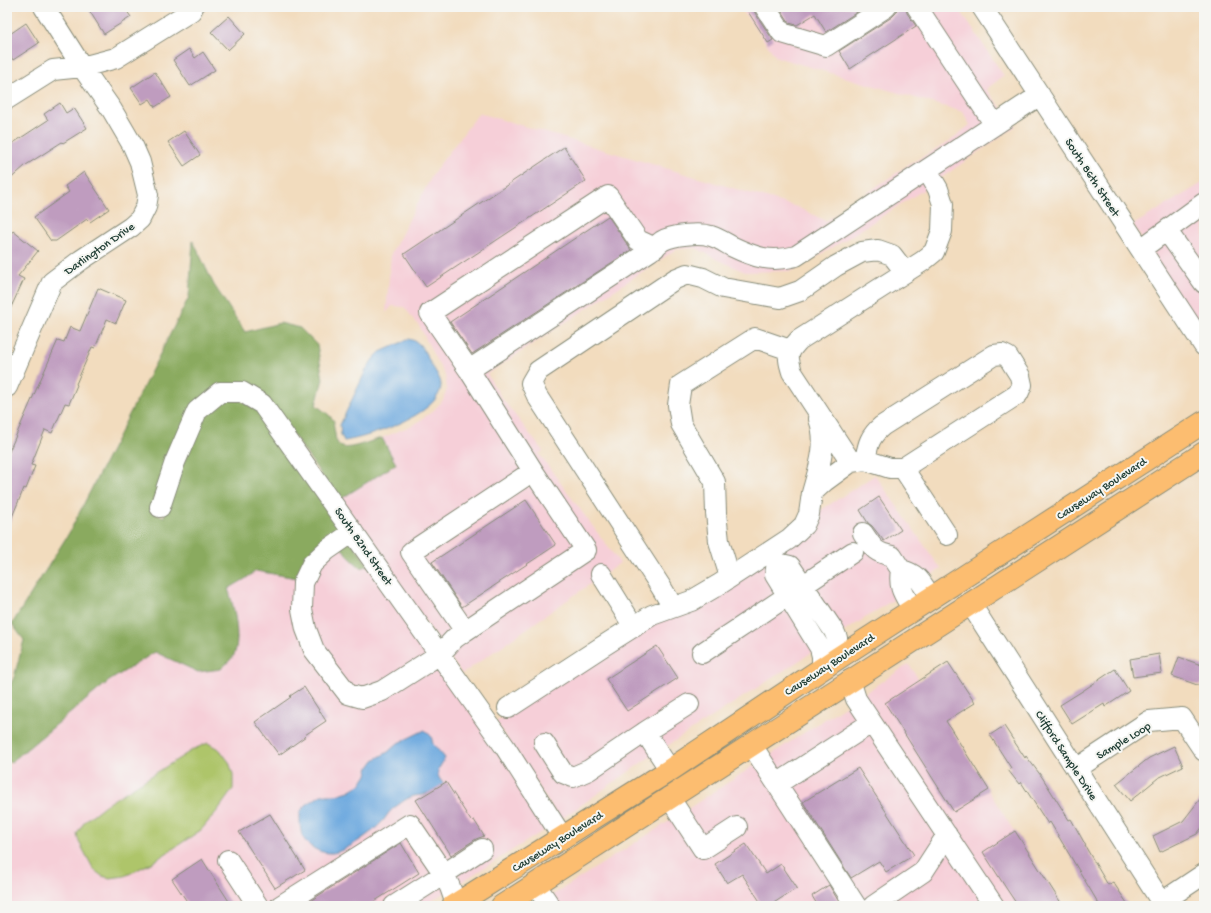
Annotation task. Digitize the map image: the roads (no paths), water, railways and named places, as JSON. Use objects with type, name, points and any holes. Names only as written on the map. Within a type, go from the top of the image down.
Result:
[{"type":"main road","name":"Causeway Boulevard","points":[[455,905],[670,770],[830,663],[1204,422]]},
{"type":"main road","name":"Causeway Boulevard","points":[[502,906],[850,680],[1204,454]]},
{"type":"main road","points":[[850,680],[853,670],[859,661],[969,590],[991,571],[998,555]]},
{"type":"main road","points":[[698,779],[714,759],[734,742],[822,685],[830,676],[830,663]]},
{"type":"main road","points":[[536,884],[539,872],[554,859],[642,799],[670,770]]},
{"type":"street","name":"Darlington Drive","points":[[7,387],[52,282],[81,260],[131,227],[140,219],[146,207],[148,195],[140,162],[133,146],[112,110],[82,67],[44,7]]},
{"type":"street","points":[[7,99],[54,70],[82,67],[116,58],[191,11],[193,7]]},
{"type":"street","points":[[765,7],[782,33],[826,46],[886,7]]},
{"type":"street","points":[[917,7],[995,125]]},
{"type":"street","name":"South 86th Street","points":[[982,7],[1204,346]]},
{"type":"street","points":[[469,370],[655,248],[663,241],[684,235],[702,234],[711,236],[761,258],[772,260],[796,256],[1040,95]]},
{"type":"street","points":[[812,492],[826,480],[858,461],[874,432],[994,355],[1002,354],[1008,357],[1020,376],[1022,385],[1018,394],[903,468],[890,468],[858,461],[812,403],[792,372],[788,358],[790,350],[799,340],[923,262],[934,252],[942,231],[943,204],[938,189],[927,170]]},
{"type":"street","points":[[353,532],[327,550],[312,564],[303,584],[302,609],[306,629],[314,650],[348,694],[362,698],[382,691],[440,654],[455,638],[586,550],[533,471],[469,370],[430,313],[608,196],[638,240],[655,248]]},
{"type":"street","points":[[1141,249],[1204,203]]},
{"type":"street","points":[[1167,231],[1204,283]]},
{"type":"street","points":[[673,607],[537,396],[531,383],[538,371],[675,279],[686,274],[703,278],[723,288],[780,298],[800,291],[836,266],[862,252],[878,250],[892,255],[906,272]]},
{"type":"street","points":[[730,577],[719,541],[715,482],[681,424],[678,405],[681,385],[755,338],[790,350]]},
{"type":"street","name":"South 82nd Street","points":[[160,507],[175,462],[197,411],[220,392],[242,392],[262,404],[505,747],[563,838]]},
{"type":"street","points":[[508,708],[652,615],[691,601],[730,577],[774,557],[789,539],[804,525],[809,514],[812,492],[820,466],[824,442],[821,426],[812,403]]},
{"type":"street","points":[[903,468],[947,535]]},
{"type":"street","points":[[465,631],[411,552],[533,471]]},
{"type":"street","points":[[863,533],[873,548],[880,553],[892,556],[901,570],[900,587],[913,610]]},
{"type":"street","points":[[702,653],[853,552]]},
{"type":"street","points":[[774,557],[790,566],[796,590],[834,631],[837,638],[830,663]]},
{"type":"street","points":[[901,570],[910,572],[916,576],[931,598]]},
{"type":"street","points":[[601,574],[634,626]]},
{"type":"street","name":"Clifford Sample Drive","points":[[970,603],[1163,904]]},
{"type":"street","points":[[850,680],[856,699],[994,906]]},
{"type":"street","points":[[544,742],[563,773],[573,777],[590,770],[689,704]]},
{"type":"street","name":"Sample Loop","points":[[1076,769],[1149,722],[1182,718],[1204,751]]},
{"type":"street","points":[[777,784],[872,723]]},
{"type":"street","points":[[645,732],[670,770]]},
{"type":"street","points":[[752,744],[856,906]]},
{"type":"street","points":[[669,798],[703,849],[737,827]]},
{"type":"street","points":[[280,906],[410,824],[444,874],[450,887],[455,905]]},
{"type":"street","points":[[873,906],[923,872],[947,836]]},
{"type":"street","points":[[394,906],[482,849]]},
{"type":"street","points":[[228,860],[258,906]]},
{"type":"street","points":[[1163,904],[1204,874]]},
{"type":"street","points":[[536,884],[550,906]]},
{"type":"water","points":[[409,339],[420,345],[438,376],[441,385],[438,396],[429,406],[401,423],[385,430],[344,441],[341,435],[340,425],[366,370],[373,359],[380,352]]},
{"type":"water","points":[[425,730],[431,736],[433,744],[445,758],[438,771],[439,777],[444,784],[423,795],[413,796],[405,800],[392,809],[381,823],[372,831],[338,852],[332,853],[319,851],[306,842],[303,838],[301,828],[300,812],[306,805],[321,795],[336,795],[349,791],[361,784],[374,760],[388,752],[398,743]]}]
